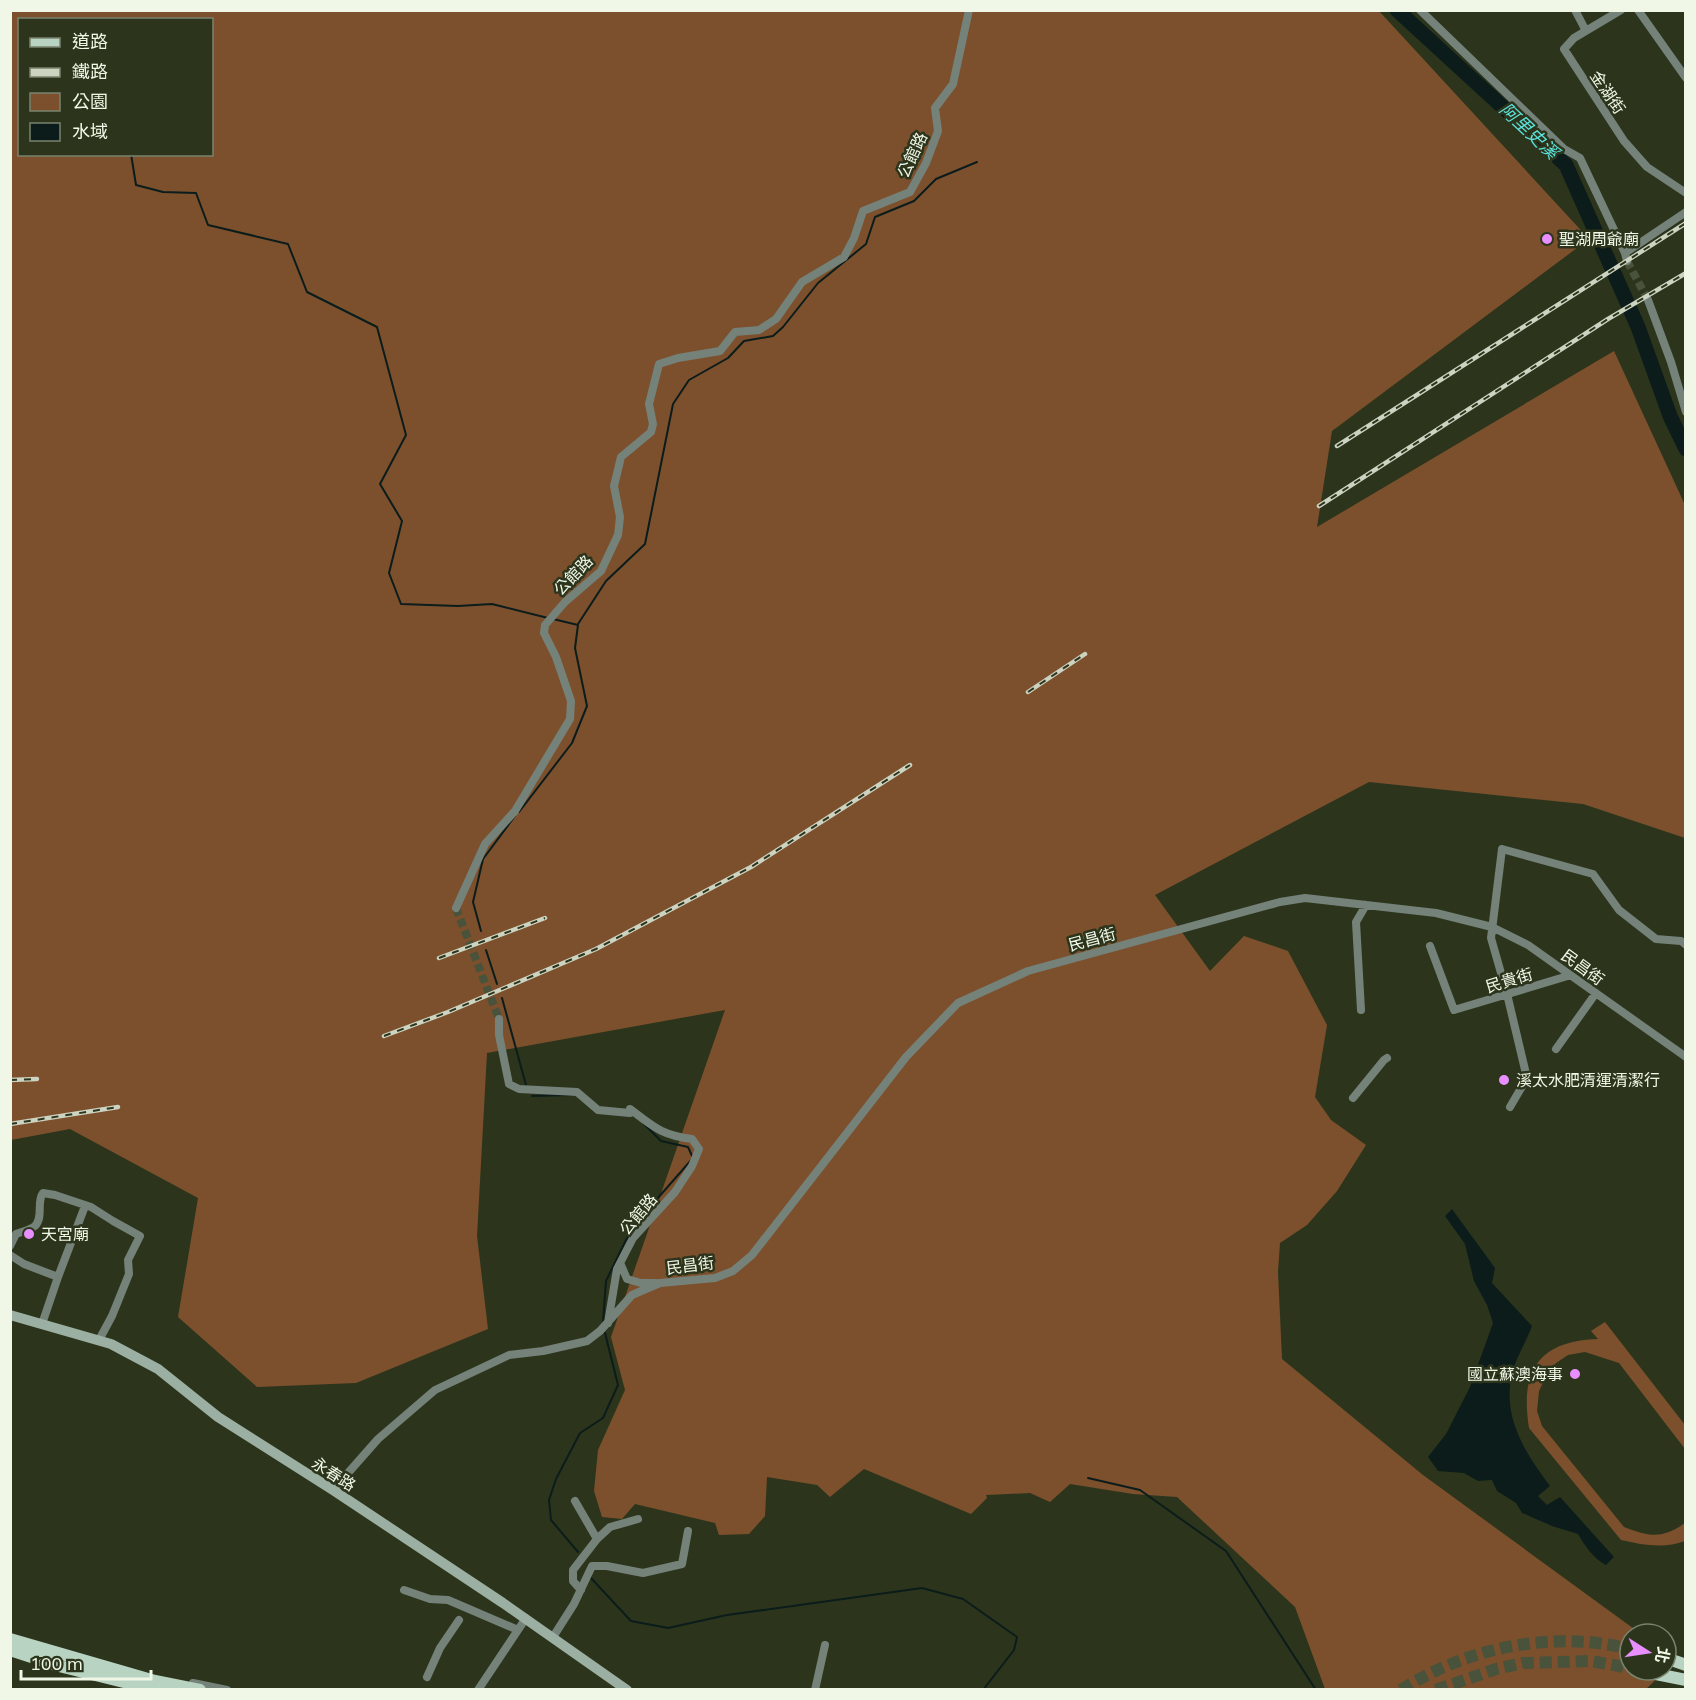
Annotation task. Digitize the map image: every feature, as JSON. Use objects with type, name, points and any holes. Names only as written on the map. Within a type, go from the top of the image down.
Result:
[{"type":"main road","points":[[10,1639],[155,1681],[200,1689]]},
{"type":"main road","points":[[10,1650],[59,1666],[156,1689]]},
{"type":"street","name":"公館路","points":[[456,908],[485,844],[514,812],[570,719],[571,701],[556,657],[544,633],[545,625],[565,603],[601,571],[618,535],[620,518],[614,486],[621,457],[651,432],[653,424],[649,404],[659,364],[678,358],[720,351],[735,332],[759,330],[776,319],[802,282],[844,257],[854,238],[863,210],[910,192],[926,163],[938,131],[935,108],[953,84],[969,10]]},
{"type":"street","points":[[1420,10],[1564,149],[1580,158],[1626,257],[1686,212]]},
{"type":"street","points":[[1575,10],[1586,31]]},
{"type":"street","name":"金湖街","points":[[1622,10],[1574,38],[1564,49],[1624,141],[1647,167],[1686,193]]},
{"type":"street","points":[[1638,10],[1686,78]]},
{"type":"street","points":[[1648,300],[1671,362],[1686,412]]},
{"type":"street","points":[[1510,1107],[1527,1078],[1491,938],[1502,849],[1593,874],[1619,910],[1656,939],[1681,941],[1686,945]]},
{"type":"street","name":"民昌街","points":[[608,1323],[632,1294],[660,1283],[715,1278],[733,1271],[752,1255],[906,1057],[958,1003],[1028,971],[1280,902],[1305,898],[1436,913],[1492,927],[1528,945],[1686,1057]]},
{"type":"street","points":[[1361,1010],[1356,922],[1366,905]]},
{"type":"street","name":"民貴街","points":[[1430,946],[1454,1010],[1571,975]]},
{"type":"street","points":[[1556,1049],[1596,993]]},
{"type":"street","name":"公館路","points":[[499,1019],[499,1035],[509,1084],[519,1089],[577,1092],[598,1110],[630,1113],[630,1109],[670,1136],[692,1139],[699,1149],[692,1166],[675,1192],[633,1238],[617,1269],[608,1323]]},
{"type":"street","points":[[1353,1098],[1387,1058]]},
{"type":"street","points":[[10,1246],[16,1234],[34,1227],[39,1220],[39,1200],[44,1193],[91,1207],[140,1236],[128,1260],[129,1274],[112,1316],[99,1340]]},
{"type":"street","points":[[42,1324],[85,1206]]},
{"type":"street","points":[[10,1255],[24,1264],[58,1276]]},
{"type":"street","points":[[621,1265],[627,1279],[641,1283],[660,1283]]},
{"type":"street","name":"永春路","points":[[10,1315],[111,1344],[158,1369],[218,1417],[526,1618],[627,1689]]},
{"type":"street","points":[[333,1490],[378,1439],[435,1390],[509,1355],[543,1351],[587,1341],[608,1323]]},
{"type":"street","points":[[575,1501],[597,1539]]},
{"type":"street","points":[[581,1590],[573,1581],[573,1570],[597,1539],[610,1527],[638,1519]]},
{"type":"street","points":[[553,1637],[574,1604],[592,1566],[607,1566],[643,1573],[682,1564],[688,1531]]},
{"type":"street","points":[[404,1590],[430,1599],[448,1600],[518,1630]]},
{"type":"street","points":[[478,1689],[526,1618]]},
{"type":"street","points":[[427,1677],[440,1648],[459,1620]]},
{"type":"street","points":[[10,1634],[156,1676],[226,1689]]},
{"type":"street","points":[[815,1689],[825,1645]]},
{"type":"green space","points":[[11,11],[1379,11],[1589,239],[1332,431],[1317,527],[1614,351],[1685,505],[1685,838],[1583,804],[1369,782],[1155,895],[1210,971],[1244,936],[1288,951],[1327,1025],[1315,1097],[1331,1120],[1366,1145],[1337,1191],[1307,1225],[1280,1243],[1278,1272],[1282,1359],[1423,1475],[1625,1622],[1618,1622],[1618,1682],[1653,1682],[1646,1689],[1325,1689],[1295,1607],[1177,1497],[1133,1494],[1070,1484],[1050,1502],[1030,1493],[986,1495],[987,1498],[971,1514],[864,1469],[830,1497],[817,1485],[767,1477],[765,1516],[749,1534],[719,1535],[715,1523],[635,1504],[622,1519],[602,1517],[594,1491],[598,1450],[625,1390],[611,1337],[725,1010],[487,1053],[477,1236],[488,1329],[356,1383],[257,1387],[178,1317],[198,1198],[70,1129],[11,1140]]},
{"type":"green space","points":[[1605,1322],[1685,1425],[1685,1449],[1619,1363],[1585,1352],[1568,1355],[1556,1363],[1547,1374],[1539,1391],[1537,1411],[1542,1426],[1624,1527],[1656,1535],[1669,1532],[1685,1523],[1685,1541],[1661,1546],[1621,1540],[1529,1428],[1528,1390],[1531,1375],[1538,1363],[1547,1353],[1561,1346],[1577,1341],[1598,1339],[1591,1331]]},
{"type":"water","points":[[1452,1209],[1495,1268],[1492,1283],[1532,1326],[1511,1377],[1510,1394],[1515,1427],[1530,1457],[1550,1486],[1538,1496],[1547,1505],[1560,1497],[1614,1557],[1606,1565],[1593,1555],[1578,1534],[1522,1513],[1516,1503],[1497,1491],[1492,1480],[1478,1481],[1464,1473],[1438,1471],[1428,1457],[1446,1434],[1470,1387],[1493,1323],[1487,1305],[1474,1281],[1465,1244],[1445,1216]]},
{"type":"waterway","name":"阿里史溪","points":[[1397,10],[1566,165],[1638,327],[1670,416],[1686,449]]},
{"type":"waterway","points":[[131,156],[136,185],[163,192],[196,193],[208,225],[288,244],[307,292],[377,327],[406,435],[380,484],[402,521],[389,573],[401,604],[458,606],[492,604],[548,618]]},
{"type":"waterway","points":[[578,624],[606,581],[645,544],[673,404],[689,380],[728,358],[744,341],[773,336],[818,283],[866,244],[875,217],[914,201],[936,179],[977,162]]},
{"type":"waterway","points":[[519,812],[572,743],[587,706],[575,648],[578,625],[553,619]]},
{"type":"waterway","points":[[481,931],[473,902],[483,859],[515,816]]},
{"type":"waterway","points":[[486,950],[497,984]]},
{"type":"waterway","points":[[502,998],[526,1085]]},
{"type":"waterway","points":[[532,1096],[571,1095]]},
{"type":"waterway","points":[[603,1323],[606,1281],[626,1240],[657,1199],[693,1158],[688,1147],[661,1141],[643,1123]]},
{"type":"waterway","points":[[578,1552],[551,1520],[549,1500],[556,1479],[580,1433],[603,1418],[618,1385],[605,1333]]},
{"type":"waterway","points":[[1088,1478],[1140,1490],[1226,1551],[1316,1690]]},
{"type":"waterway","points":[[590,1577],[631,1621],[668,1628],[727,1615],[922,1588],[963,1599],[1017,1637],[1014,1650],[983,1690]]},
{"type":"tunnel","points":[[1627,261],[1648,300]]},
{"type":"tunnel","points":[[456,908],[499,1019]]},
{"type":"tunnel","points":[[1401,1690],[1454,1663],[1512,1646],[1571,1641],[1618,1647]]},
{"type":"tunnel","points":[[1436,1690],[1496,1669],[1523,1663],[1591,1661],[1618,1666]]},
{"type":"railway","points":[[1337,446],[1686,223]]},
{"type":"railway","points":[[1319,506],[1608,319],[1686,273]]},
{"type":"railway","points":[[1028,692],[1085,654]]},
{"type":"railway","points":[[384,1036],[448,1012],[596,949],[751,867],[910,765]]},
{"type":"railway","points":[[439,958],[545,918]]},
{"type":"railway","points":[[10,1080],[37,1079]]},
{"type":"railway","points":[[10,1124],[118,1107]]},
{"type":"place","name":"聖湖周爺廟","points":[[1547,239]]},
{"type":"place","name":"溪太水肥清運清潔行","points":[[1504,1080]]},
{"type":"place","name":"天宮廟","points":[[29,1234]]},
{"type":"place","name":"國立蘇澳海事","points":[[1575,1374]]}]
